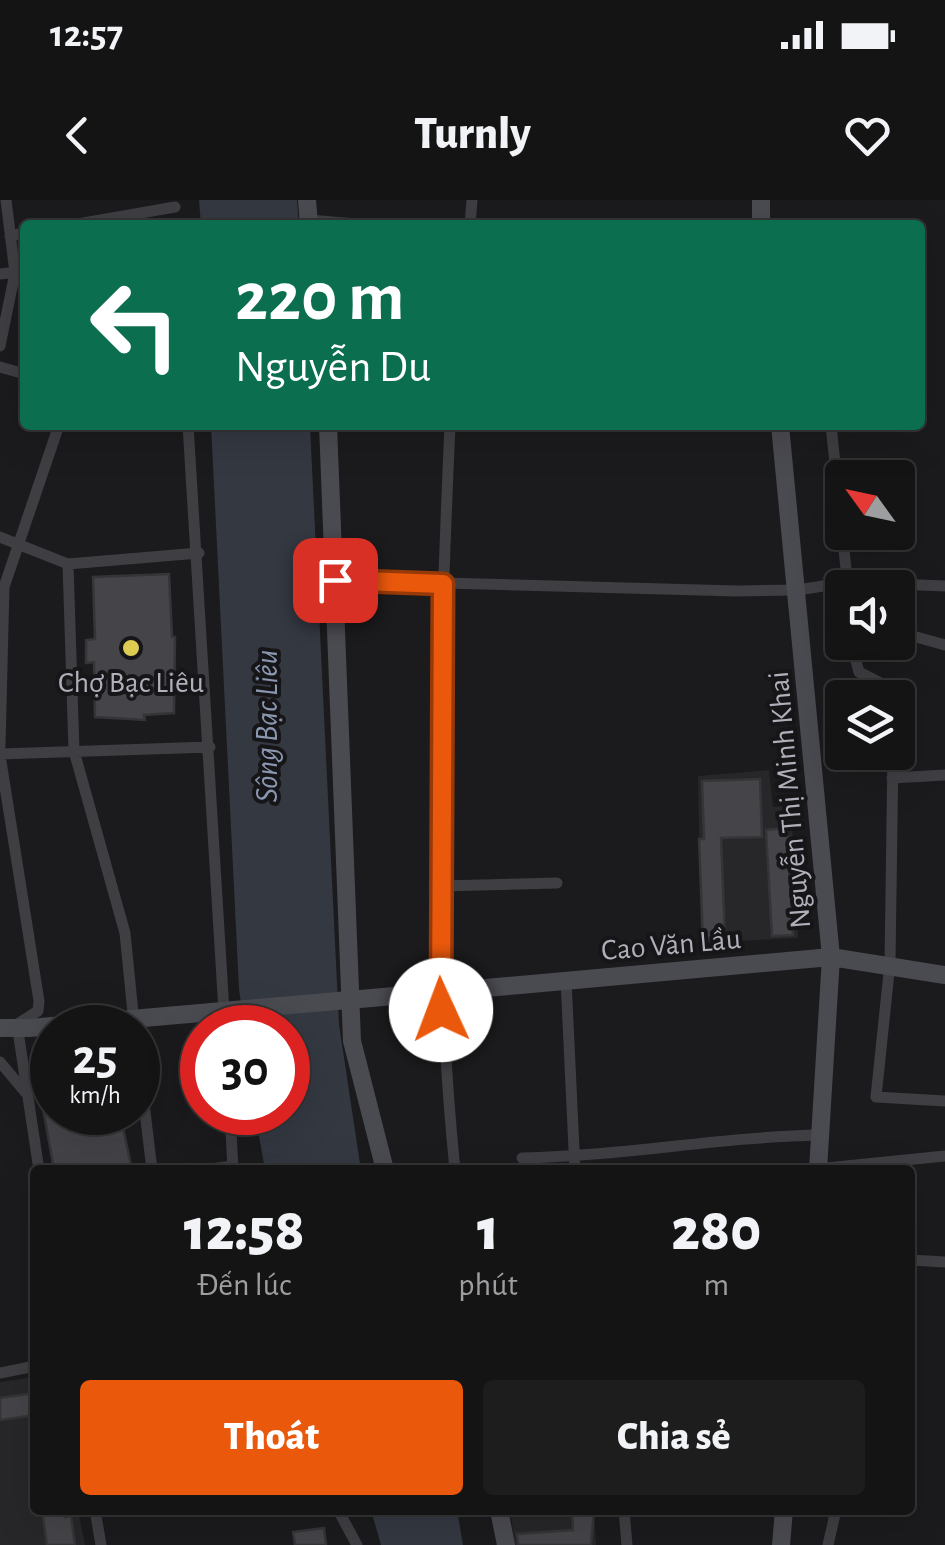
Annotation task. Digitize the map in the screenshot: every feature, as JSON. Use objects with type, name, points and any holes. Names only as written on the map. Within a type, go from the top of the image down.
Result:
[{"type":"main road","points":[[328,430],[352,1041],[383,1165]]},
{"type":"main road","name":"Nguyễn Thị Minh Khai","points":[[781,430],[831,958],[817,1165]]},
{"type":"main road","name":"Cao Văn Lầu","points":[[16,1029],[831,958],[890,963],[945,976]]},
{"type":"main road","points":[[501,1515],[506,1545]]},
{"type":"main road","points":[[781,1545],[784,1515]]},
{"type":"street","points":[[0,346],[20,272],[6,200]]},
{"type":"street","points":[[121,220],[175,204]]},
{"type":"street","points":[[10,236],[20,234]]},
{"type":"street","points":[[0,274],[20,272]]},
{"type":"street","points":[[0,746],[4,587],[57,430]]},
{"type":"street","points":[[188,430],[200,552],[224,1005]]},
{"type":"street","points":[[450,430],[443,584],[438,976],[455,1165]]},
{"type":"street","points":[[833,430],[847,570]]},
{"type":"street","points":[[0,538],[68,564],[200,552]]},
{"type":"street","points":[[68,564],[74,751],[125,933],[132,1005]]},
{"type":"street","points":[[335,580],[798,590],[825,587]]},
{"type":"street","points":[[915,585],[945,586]]},
{"type":"street","points":[[915,637],[945,645]]},
{"type":"street","points":[[855,660],[858,672],[874,680]]},
{"type":"street","points":[[39,1165],[16,1029],[38,1010],[39,1001],[0,755],[210,747]]},
{"type":"street","points":[[892,770],[890,963],[876,1097],[945,1101]]},
{"type":"street","points":[[892,778],[945,775]]},
{"type":"street","points":[[441,886],[558,882]]},
{"type":"street","points":[[566,980],[574,1164]]},
{"type":"street","points":[[0,1062],[26,1093]]},
{"type":"street","points":[[148,1135],[151,1165]]},
{"type":"street","points":[[231,1135],[233,1165]]},
{"type":"street","points":[[522,1158],[574,1164],[737,1137],[820,1136]]},
{"type":"street","points":[[862,1165],[945,1156]]},
{"type":"street","points":[[915,1260],[945,1262]]},
{"type":"street","points":[[0,1373],[30,1367]]},
{"type":"street","points":[[96,1515],[101,1540],[110,1545]]},
{"type":"street","points":[[341,1515],[356,1545]]},
{"type":"street","points":[[624,1515],[627,1545]]},
{"type":"street","points":[[828,1545],[835,1515]]},
{"type":"shaded area","points":[[769,770],[773,807],[791,806],[798,938],[701,943],[698,776]]},
{"type":"shaded area","points":[[30,1378],[30,1515],[79,1515],[85,1545],[0,1545],[0,1382]]},
{"type":"shaded area","points":[[511,1515],[594,1515],[596,1545],[515,1545]]},
{"type":"water","points":[[199,200],[297,200],[299,220],[201,220]]},
{"type":"water","name":"Sông Bạc Liêu","points":[[211,430],[310,430],[339,1025],[360,1165],[264,1165],[259,1135],[310,1135],[310,1005],[241,1005]]},
{"type":"water","points":[[372,1515],[458,1515],[463,1545],[381,1545]]},
{"type":"building","name":"Chợ Bạc Liêu","points":[[169,574],[175,637],[174,713],[144,715],[145,720],[95,717],[94,662],[86,663],[86,640],[95,639],[93,577]]},
{"type":"building","points":[[760,779],[762,837],[721,838],[725,939],[703,940],[699,839],[704,839],[702,781]]},
{"type":"building","points":[[787,828],[793,935],[772,936],[766,830]]},
{"type":"building","points":[[48,1135],[125,1135],[131,1165],[53,1165]]},
{"type":"building","points":[[30,1394],[30,1416],[0,1420],[0,1398]]},
{"type":"building","points":[[43,1515],[71,1516],[75,1545],[47,1545]]},
{"type":"building","points":[[572,1515],[594,1515],[591,1545],[518,1545],[517,1534],[573,1530]]},
{"type":"building","points":[[324,1528],[326,1545],[295,1545],[293,1532]]},
{"type":"place","name":"Chợ Bạc Liêu","points":[[131,648]]},
{"type":"route","points":[[335,580],[443,584],[438,976],[441,1010]]}]
